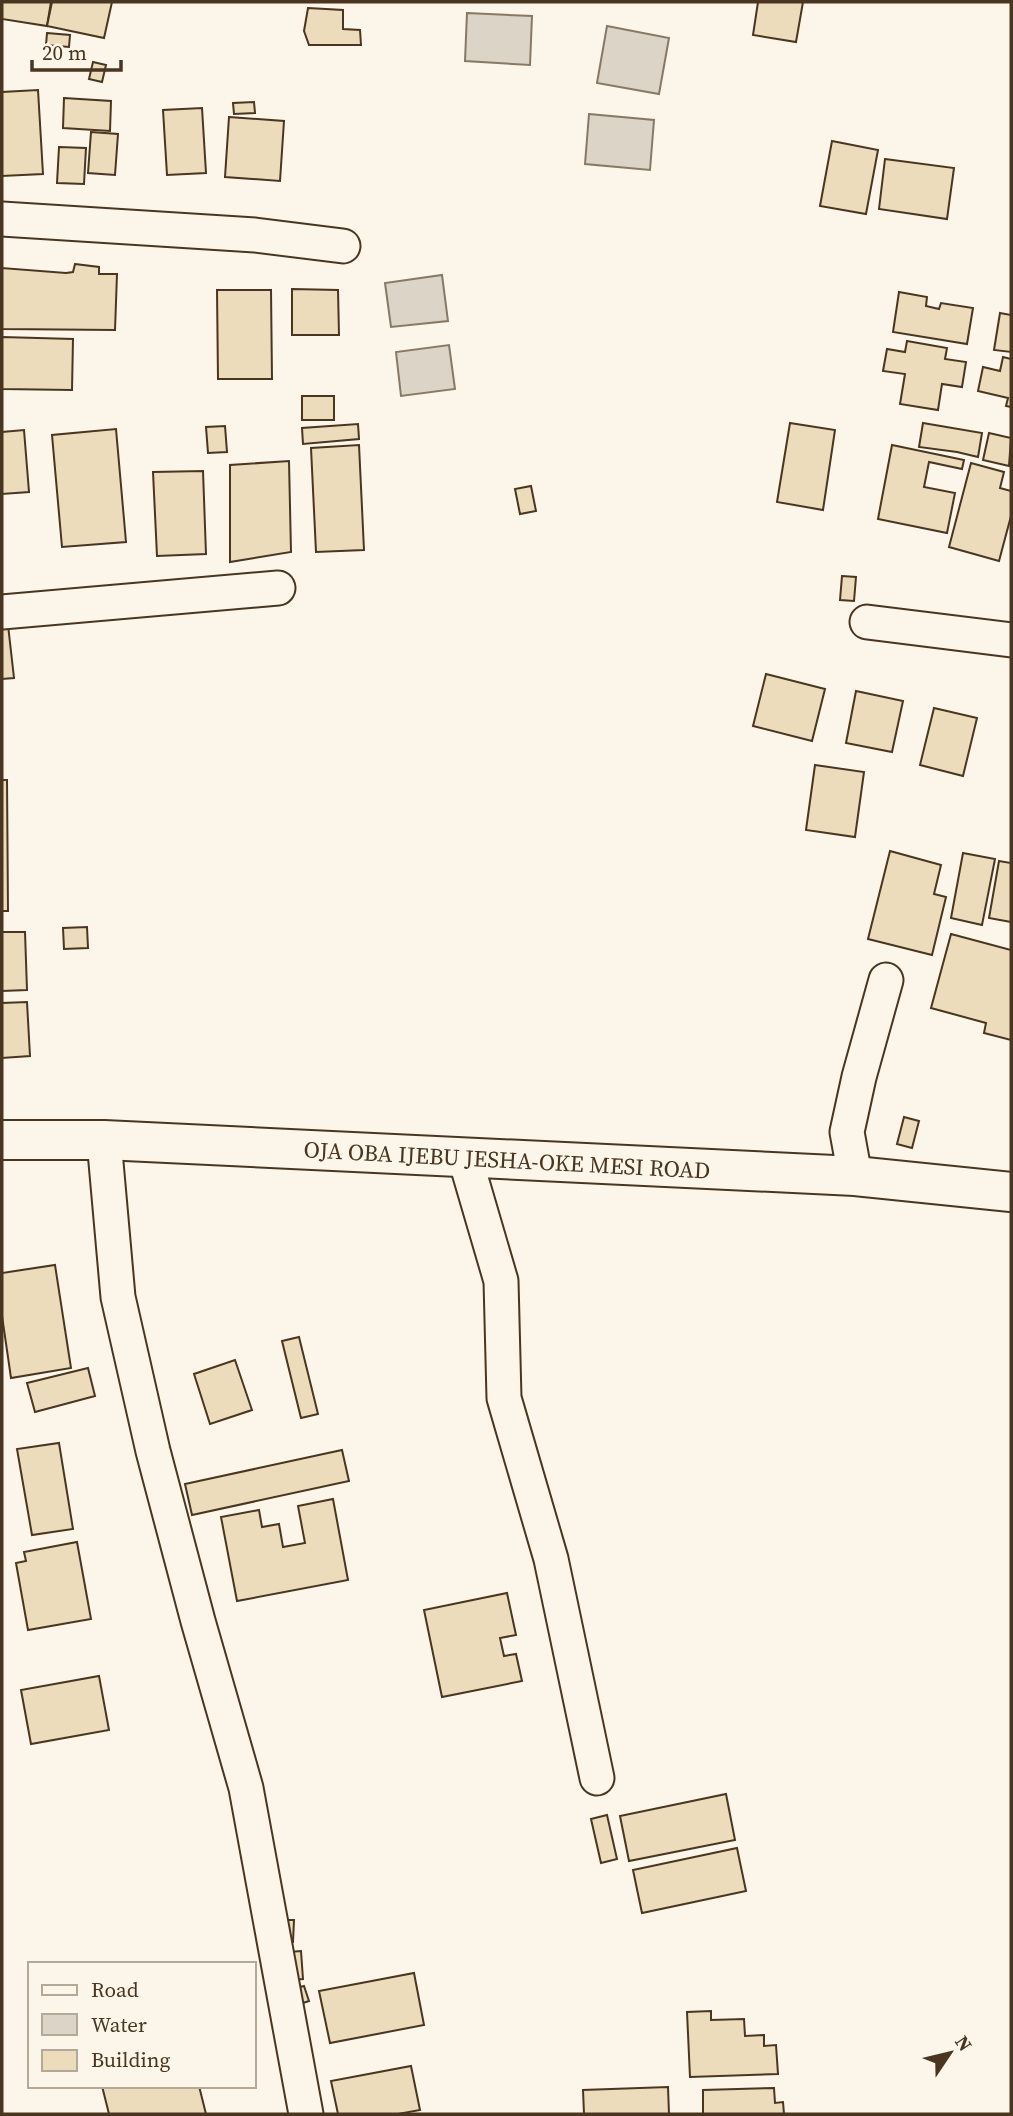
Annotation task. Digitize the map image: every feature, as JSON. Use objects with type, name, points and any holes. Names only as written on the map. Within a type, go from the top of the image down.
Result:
[{"type":"main road","name":"OJA OBA IJEBU JESHA-OKE MESI ROAD","points":[[2,1140],[104,1140],[855,1177],[1011,1192]]},
{"type":"street","points":[[2,219],[255,235],[343,246]]},
{"type":"street","points":[[2,612],[278,587]]},
{"type":"street","points":[[867,622],[1011,640]]},
{"type":"street","points":[[855,1177],[847,1132],[886,980]]},
{"type":"street","points":[[104,1140],[118,1297],[153,1451],[246,1788],[306,2114]]},
{"type":"street","points":[[465,1158],[500,1281],[504,1398],[551,1559],[597,1778]]},
{"type":"water","points":[[467,13],[532,16],[530,65],[465,61]]},
{"type":"water","points":[[607,26],[669,38],[659,94],[597,83]]},
{"type":"water","points":[[589,114],[654,120],[650,170],[585,164]]},
{"type":"water","points":[[442,275],[448,321],[391,327],[385,283]]},
{"type":"water","points":[[449,345],[455,389],[401,396],[396,352]]},
{"type":"building","points":[[2,2],[51,2],[47,26],[2,19]]},
{"type":"building","points":[[52,2],[112,2],[104,38],[47,26]]},
{"type":"building","points":[[758,2],[803,2],[796,42],[753,35]]},
{"type":"building","points":[[308,8],[343,10],[343,29],[360,30],[361,45],[309,45],[304,31]]},
{"type":"building","points":[[47,33],[70,35],[69,47],[46,45]]},
{"type":"building","points":[[93,62],[106,65],[102,82],[89,79]]},
{"type":"building","points":[[38,90],[43,174],[2,176],[2,92]]},
{"type":"building","points":[[64,98],[111,101],[110,131],[63,128]]},
{"type":"building","points":[[254,102],[255,113],[234,114],[233,103]]},
{"type":"building","points":[[202,108],[206,173],[167,175],[163,110]]},
{"type":"building","points":[[229,117],[284,121],[280,181],[225,177]]},
{"type":"building","points":[[91,132],[118,134],[115,175],[88,173]]},
{"type":"building","points":[[832,141],[878,150],[866,214],[820,206]]},
{"type":"building","points":[[59,147],[86,148],[84,184],[57,183]]},
{"type":"building","points":[[885,159],[954,168],[947,219],[879,209]]},
{"type":"building","points":[[75,264],[99,267],[99,274],[117,274],[115,330],[2,329],[2,268],[66,273],[73,272]]},
{"type":"building","points":[[292,289],[338,290],[339,335],[292,335]]},
{"type":"building","points":[[217,290],[271,290],[272,379],[218,379]]},
{"type":"building","points":[[899,292],[927,297],[926,306],[939,309],[941,303],[973,308],[967,344],[893,332]]},
{"type":"building","points":[[1000,313],[1011,315],[1011,352],[994,350]]},
{"type":"building","points":[[2,337],[73,339],[72,390],[2,389]]},
{"type":"building","points":[[907,341],[947,348],[945,359],[966,362],[962,387],[942,384],[938,410],[900,404],[905,374],[883,371],[887,349],[905,352]]},
{"type":"building","points":[[1003,357],[1011,359],[1011,407],[1006,406],[1008,398],[978,391],[983,367],[1000,371]]},
{"type":"building","points":[[302,396],[334,396],[334,420],[302,420]]},
{"type":"building","points":[[790,423],[835,430],[823,510],[777,502]]},
{"type":"building","points":[[923,423],[982,433],[978,457],[919,447]]},
{"type":"building","points":[[358,424],[359,439],[303,444],[302,428]]},
{"type":"building","points":[[225,426],[227,452],[208,453],[206,427]]},
{"type":"building","points":[[116,429],[126,542],[62,547],[52,435]]},
{"type":"building","points":[[24,430],[29,492],[2,494],[2,432]]},
{"type":"building","points":[[989,433],[1011,438],[1009,466],[983,460]]},
{"type":"building","points":[[359,445],[364,550],[316,552],[311,448]]},
{"type":"building","points":[[892,445],[964,460],[962,469],[929,462],[924,487],[955,493],[947,533],[878,519]]},
{"type":"building","points":[[289,461],[291,552],[230,562],[230,465]]},
{"type":"building","points":[[971,463],[1004,472],[1000,488],[1011,491],[1011,516],[999,561],[949,547]]},
{"type":"building","points":[[203,471],[206,554],[157,556],[153,472]]},
{"type":"building","points":[[531,486],[536,511],[520,514],[515,489]]},
{"type":"building","points":[[842,576],[856,577],[854,601],[840,600]]},
{"type":"building","points":[[2,625],[8,625],[14,678],[2,679]]},
{"type":"building","points":[[766,674],[825,689],[812,741],[753,726]]},
{"type":"building","points":[[856,691],[903,701],[892,752],[846,743]]},
{"type":"building","points":[[934,708],[977,718],[963,776],[920,765]]},
{"type":"building","points":[[815,765],[864,772],[855,837],[806,830]]},
{"type":"building","points":[[2,780],[7,780],[8,911],[2,911]]},
{"type":"building","points":[[890,851],[941,865],[934,894],[946,897],[932,955],[868,939]]},
{"type":"building","points":[[963,853],[995,859],[982,925],[951,918]]},
{"type":"building","points":[[999,861],[1011,863],[1011,922],[989,918]]},
{"type":"building","points":[[87,927],[88,948],[64,949],[63,928]]},
{"type":"building","points":[[2,932],[25,932],[27,990],[2,991]]},
{"type":"building","points":[[951,934],[1011,950],[1011,1040],[984,1033],[986,1023],[931,1008]]},
{"type":"building","points":[[27,1002],[30,1056],[2,1058],[2,1003]]},
{"type":"building","points":[[904,1117],[919,1121],[912,1148],[897,1144]]},
{"type":"building","points":[[55,1265],[71,1368],[11,1378],[2,1316],[2,1273]]},
{"type":"building","points":[[299,1337],[318,1414],[301,1418],[282,1341]]},
{"type":"building","points":[[235,1360],[252,1410],[210,1424],[194,1374]]},
{"type":"building","points":[[88,1368],[95,1396],[35,1412],[27,1383]]},
{"type":"building","points":[[59,1443],[73,1529],[32,1535],[17,1449]]},
{"type":"building","points":[[342,1450],[349,1481],[192,1515],[185,1484]]},
{"type":"building","points":[[333,1499],[348,1580],[237,1601],[221,1517],[259,1510],[262,1527],[279,1524],[283,1547],[305,1543],[298,1506]]},
{"type":"building","points":[[77,1542],[91,1619],[28,1630],[16,1563],[26,1561],[24,1552]]},
{"type":"building","points":[[507,1593],[516,1635],[500,1638],[504,1656],[516,1654],[522,1681],[442,1697],[424,1610]]},
{"type":"building","points":[[99,1676],[109,1730],[31,1744],[21,1690]]},
{"type":"building","points":[[726,1794],[735,1840],[629,1861],[620,1816]]},
{"type":"building","points":[[607,1815],[617,1859],[601,1863],[591,1819]]},
{"type":"building","points":[[737,1848],[746,1891],[642,1913],[633,1870]]},
{"type":"building","points":[[281,1920],[294,1920],[293,1942],[280,1942]]},
{"type":"building","points":[[301,1951],[303,1979],[292,1980],[289,1952]]},
{"type":"building","points":[[414,1973],[424,2025],[330,2043],[319,1991]]},
{"type":"building","points":[[304,1986],[309,2001],[297,2005],[292,1989]]},
{"type":"building","points":[[711,2011],[711,2020],[744,2019],[745,2036],[764,2035],[764,2046],[776,2045],[778,2074],[690,2077],[687,2012]]},
{"type":"building","points":[[411,2066],[420,2110],[398,2114],[338,2114],[331,2081]]},
{"type":"building","points":[[668,2087],[669,2114],[584,2114],[583,2090]]},
{"type":"building","points":[[102,2088],[200,2088],[206,2114],[109,2114]]},
{"type":"building","points":[[774,2088],[775,2103],[783,2102],[784,2114],[703,2114],[703,2090]]}]
